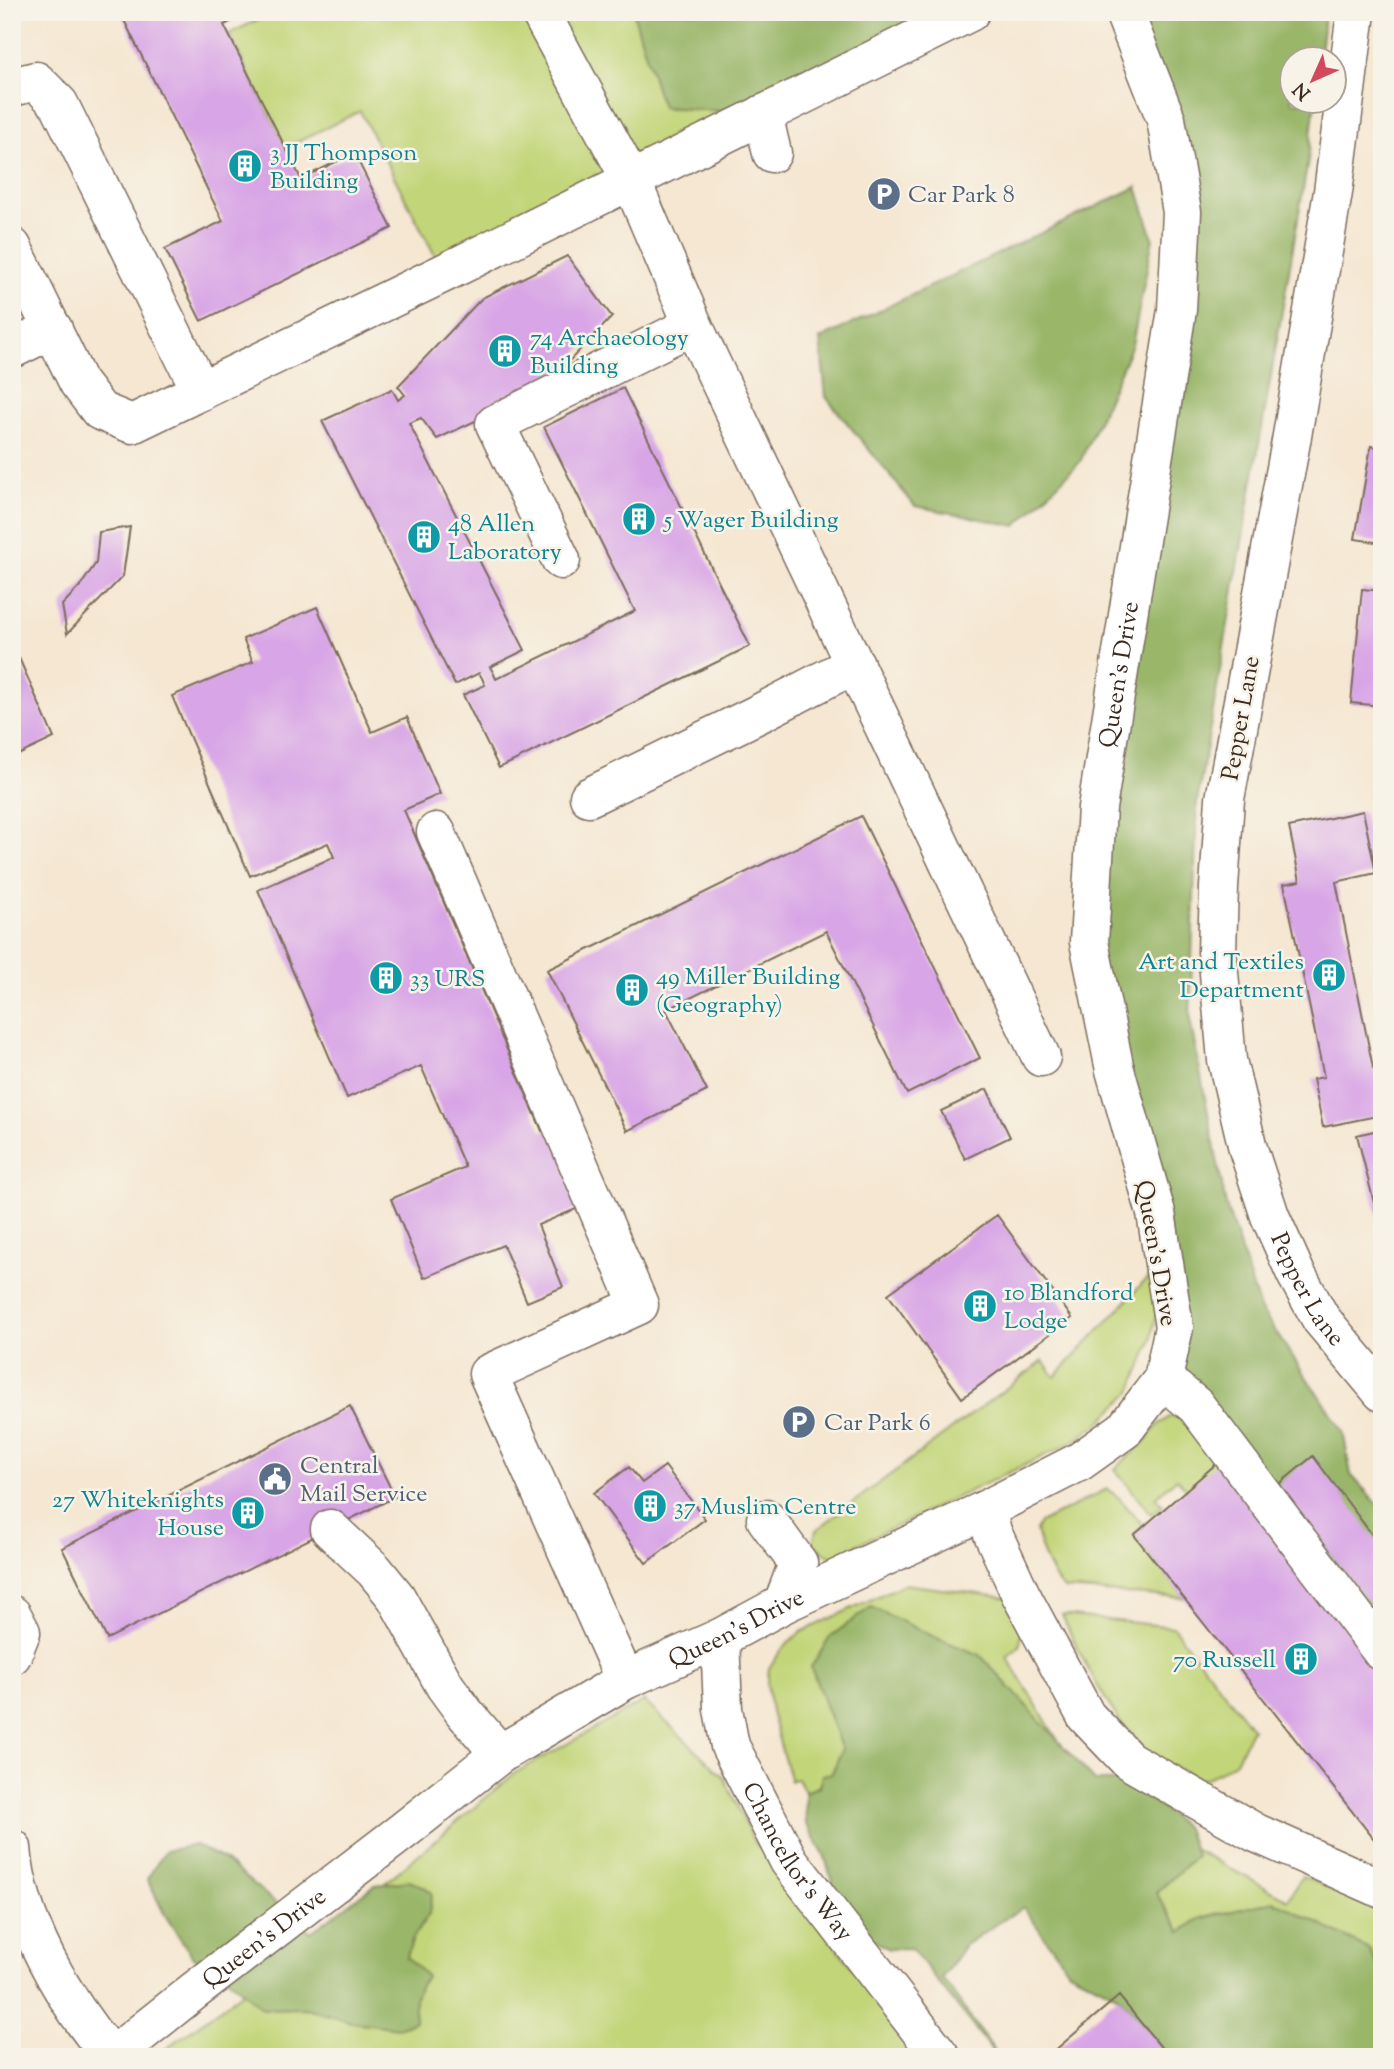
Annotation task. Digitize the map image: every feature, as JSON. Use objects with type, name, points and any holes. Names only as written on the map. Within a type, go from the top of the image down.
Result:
[{"type":"street","points":[[540,12],[631,180],[693,325],[1041,1057]]},
{"type":"street","points":[[12,247],[78,382],[100,411],[132,424],[971,12]]},
{"type":"street","name":"Queen's Drive","points":[[111,2057],[500,1754],[625,1679],[720,1638],[783,1604],[985,1510],[1079,1462],[1124,1430],[1163,1379],[1174,1327],[1156,1213],[1115,1070],[1089,943],[1097,808],[1177,310],[1182,212],[1166,119],[1124,12]]},
{"type":"street","name":"Pepper Lane","points":[[1356,12],[1333,192],[1292,436],[1225,799],[1217,951],[1227,1060],[1248,1149],[1270,1216],[1296,1274],[1321,1319],[1382,1392]]},
{"type":"street","points":[[12,88],[36,81],[60,104],[201,391]]},
{"type":"street","points":[[763,114],[772,153]]},
{"type":"street","points":[[561,560],[495,424],[693,325]]},
{"type":"street","points":[[12,349],[53,329]]},
{"type":"street","points":[[589,797],[855,664]]},
{"type":"street","points":[[436,832],[639,1305],[488,1374],[625,1679]]},
{"type":"street","points":[[1163,1379],[1196,1406],[1382,1652]]},
{"type":"street","points":[[985,1510],[1021,1595],[1086,1716],[1128,1760],[1256,1833],[1382,1889]]},
{"type":"street","points":[[766,1518],[797,1563],[783,1604]]},
{"type":"street","points":[[330,1529],[374,1570],[396,1597],[445,1686],[500,1754]]},
{"type":"street","points":[[12,1615],[20,1632],[12,1655]]},
{"type":"street","name":"Chancellor's Way","points":[[720,1638],[723,1709],[730,1746],[789,1861],[941,2057]]},
{"type":"street","points":[[12,1848],[14,1872],[34,1930],[62,1988],[88,2030],[111,2057]]},
{"type":"green space","points":[[273,12],[633,12],[662,107],[763,114],[444,273],[360,111],[285,148],[229,34]]},
{"type":"green space","points":[[633,12],[970,12],[763,114],[662,107]]},
{"type":"green space","points":[[1124,12],[1325,12],[1321,46],[1278,46],[1278,116],[1313,116],[1308,161],[1197,803],[1190,1020],[1226,1205],[1260,1309],[1343,1431],[1351,1475],[1382,1509],[1382,1652],[1163,1379],[1174,1327],[1089,942],[1182,212]]},
{"type":"green space","points":[[1137,187],[1153,238],[1132,345],[1080,462],[1016,526],[915,506],[826,397],[820,339]]},
{"type":"green space","points":[[1155,1270],[1158,1304],[1151,1342],[1131,1392],[1097,1425],[1069,1444],[856,1545],[857,1552],[833,1557],[813,1542],[816,1530],[1043,1361],[1055,1377]]},
{"type":"green space","points":[[1170,1417],[1190,1417],[1241,1478],[1188,1491],[1177,1478],[1155,1498],[1163,1505],[1151,1514],[1115,1469],[1159,1424]]},
{"type":"green space","points":[[1107,1489],[1118,1497],[1144,1526],[1134,1535],[1185,1598],[1063,1589],[1046,1562],[1036,1531],[1040,1523]]},
{"type":"green space","points":[[904,1584],[1009,1598],[1021,1631],[1020,1646],[1007,1657],[1059,1742],[980,1655],[939,1639],[811,1667],[842,1750],[825,1781],[805,1792],[798,1778],[791,1781],[788,1772],[771,1712],[767,1683],[769,1668],[783,1648],[801,1632]]},
{"type":"green space","points":[[871,1607],[980,1655],[1095,1781],[1128,1781],[1186,1828],[1196,1856],[1156,1893],[1181,1932],[1199,1919],[1274,1901],[1369,1949],[1382,1975],[1382,2057],[1169,2057],[1119,1996],[1069,1971],[1023,1907],[965,1945],[942,1978],[997,2057],[911,1948],[889,1949],[844,1923],[825,1857],[806,1823],[805,1792],[819,1787],[822,1775],[832,1773],[842,1750],[811,1667],[831,1636]]},
{"type":"green space","points":[[1062,1615],[1173,1627],[1252,1728],[1236,1761],[1202,1780],[1168,1764],[1137,1743],[1112,1710],[1088,1669]]},
{"type":"green space","points":[[644,1701],[724,1777],[752,1838],[921,2057],[155,2057],[353,1910],[515,1773]]},
{"type":"green space","points":[[195,1845],[223,1859],[311,1932],[375,1885],[409,1881],[432,1893],[429,1914],[413,1938],[407,1957],[426,1976],[415,1996],[415,2021],[399,2028],[352,2022],[306,2008],[263,2009],[220,1971],[192,1956],[165,1915],[147,1879],[165,1851]]},
{"type":"green space","points":[[1194,1849],[1288,1900],[1302,1876],[1382,1915],[1373,1933],[1382,1938],[1382,1975],[1369,1948],[1218,1913],[1199,1919],[1181,1932],[1156,1893],[1196,1856]]},
{"type":"building","name":"3 JJ Thompson Building","points":[[120,12],[250,12],[224,25],[301,179],[354,153],[392,228],[201,321],[165,249],[223,221]]},
{"type":"building","points":[[567,256],[612,317],[541,390],[437,439],[421,418],[409,423],[525,650],[490,667],[496,679],[635,611],[544,427],[623,388],[750,646],[499,768],[463,695],[485,685],[482,678],[479,673],[455,685],[322,421],[392,389],[398,400],[405,395],[398,386],[482,298]]},
{"type":"building","points":[[1371,446],[1382,448],[1382,543],[1355,539]]},
{"type":"building","points":[[130,527],[123,576],[67,634],[62,605],[81,585],[96,563],[99,532]]},
{"type":"building","points":[[1362,589],[1382,591],[1382,706],[1351,703]]},
{"type":"building","name":"33 URS","points":[[317,607],[372,732],[407,717],[440,794],[404,810],[542,1131],[555,1126],[588,1204],[538,1225],[563,1287],[527,1302],[503,1245],[424,1278],[391,1199],[465,1167],[421,1066],[347,1098],[258,890],[334,857],[328,843],[250,876],[172,696],[253,662],[243,639]]},
{"type":"building","points":[[19,658],[54,738],[12,758],[12,661]]},
{"type":"building","name":"Art and Textiles Department","points":[[1363,811],[1376,873],[1336,882],[1373,1068],[1382,1066],[1382,1115],[1323,1127],[1313,1079],[1324,1077],[1284,884],[1300,881],[1289,827]]},
{"type":"building","name":"49 Miller Building (Geography)","points":[[861,816],[980,1058],[907,1094],[826,931],[666,1010],[707,1091],[627,1131],[547,970]]},
{"type":"building","points":[[987,1089],[1010,1137],[965,1159],[941,1111]]},
{"type":"building","points":[[1382,1129],[1382,1231],[1381,1231],[1357,1135]]},
{"type":"building","name":"10 Blandford Lodge","points":[[997,1215],[1072,1318],[962,1398],[888,1294]]},
{"type":"building","name":"27 Whiteknights House","points":[[350,1406],[395,1497],[107,1639],[62,1548]]},
{"type":"building","points":[[1313,1456],[1382,1548],[1382,1604],[1374,1610],[1278,1485]]},
{"type":"building","name":"70 Russell","points":[[1216,1464],[1382,1672],[1382,1833],[1374,1839],[1134,1535]]},
{"type":"building","name":"37 Muslim Centre","points":[[665,1466],[705,1519],[646,1563],[594,1493],[629,1467],[642,1483]]},
{"type":"building","points":[[1119,1996],[1169,2057],[1047,2057]]},
{"type":"place","name":"3 JJ Thompson Building","points":[[245,166]]},
{"type":"place","name":"Car Park 8","points":[[884,194]]},
{"type":"place","name":"74 Archaeology Building","points":[[505,351]]},
{"type":"place","name":"5 Wager Building","points":[[639,519]]},
{"type":"place","name":"48 Allen Laboratory","points":[[424,537]]},
{"type":"place","name":"Art and Textiles Department","points":[[1329,975]]},
{"type":"place","name":"33 URS","points":[[386,978]]},
{"type":"place","name":"49 Miller Building (Geography)","points":[[632,990]]},
{"type":"place","name":"10 Blandford Lodge","points":[[980,1306]]},
{"type":"place","name":"Car Park 6","points":[[799,1422]]},
{"type":"place","name":"Central Mail Service","points":[[275,1479]]},
{"type":"place","name":"37 Muslim Centre","points":[[650,1506]]},
{"type":"place","name":"27 Whiteknights House","points":[[248,1513]]},
{"type":"place","name":"70 Russell","points":[[1301,1659]]}]
